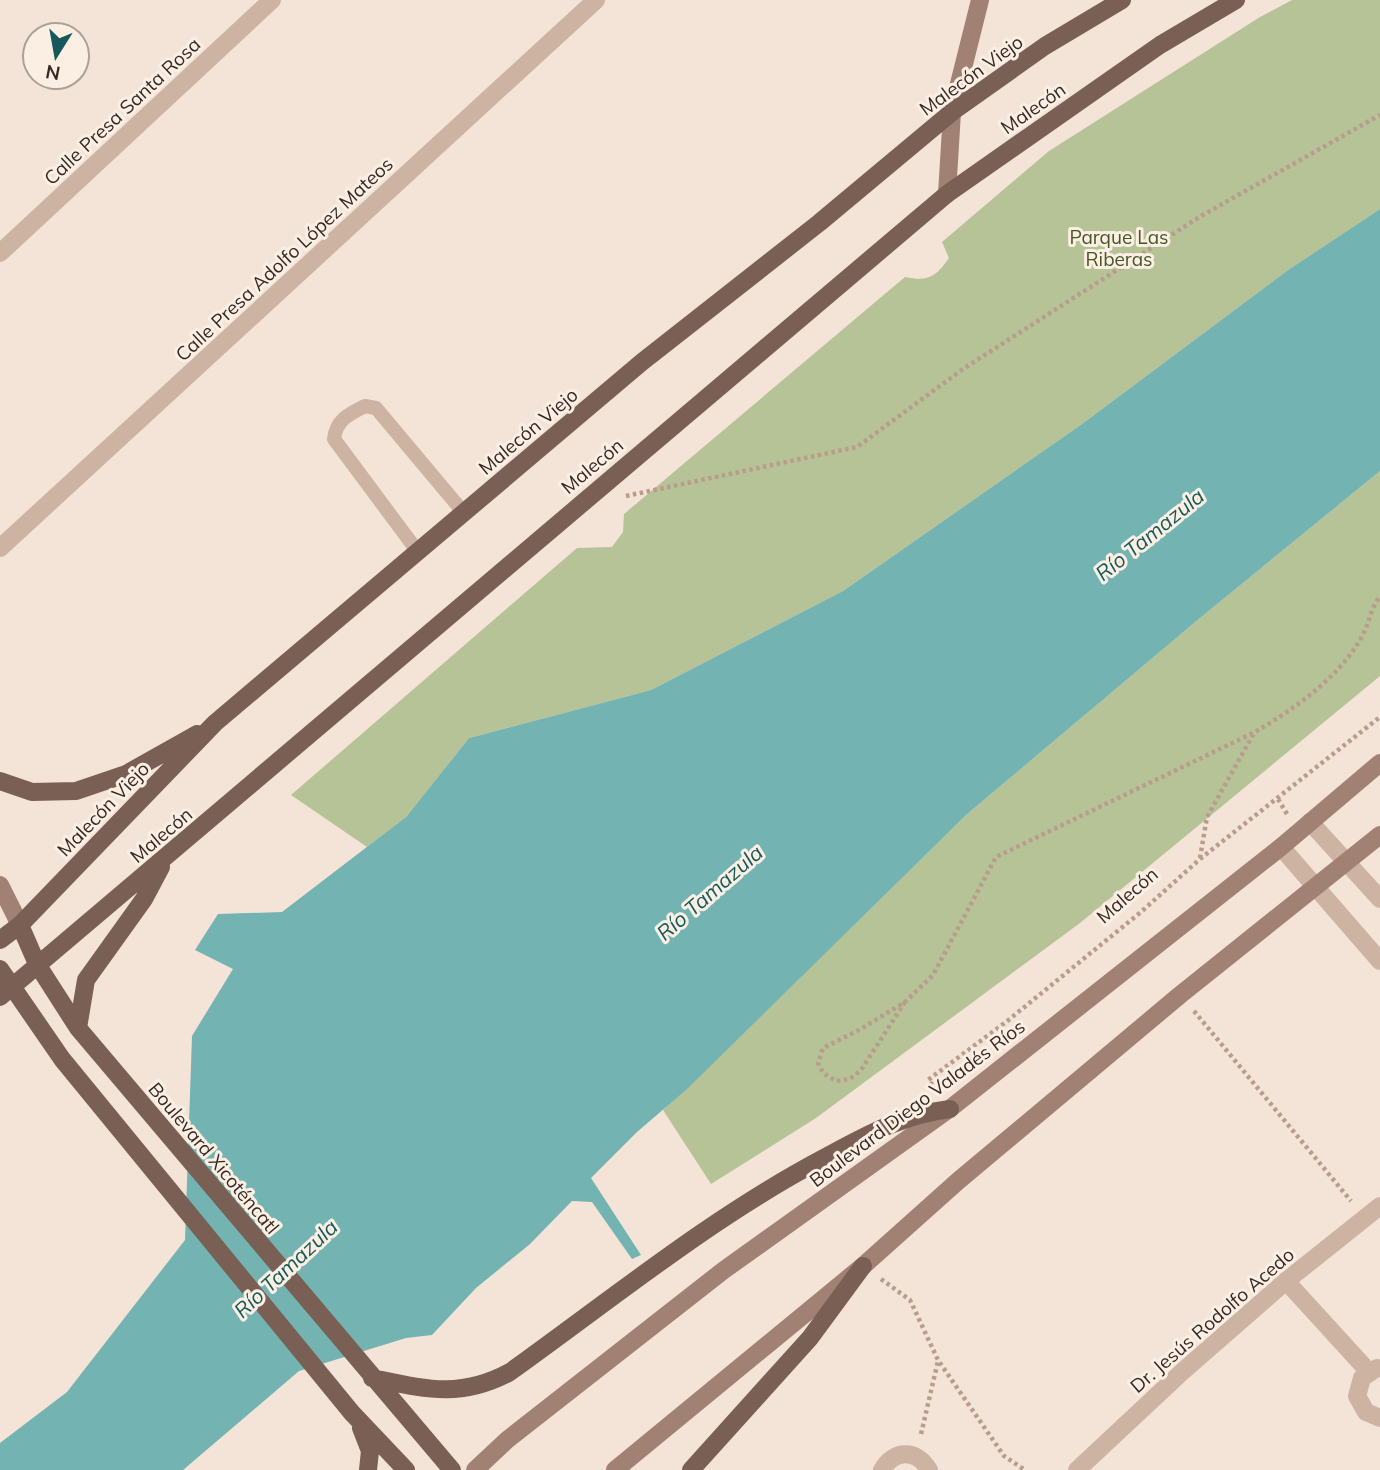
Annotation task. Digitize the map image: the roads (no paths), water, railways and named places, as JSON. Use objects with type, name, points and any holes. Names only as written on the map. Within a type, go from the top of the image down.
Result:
[{"type":"main road","points":[[947,194],[952,112],[980,0]]},
{"type":"main road","name":"Malecón Viejo","points":[[0,940],[20,925],[215,723],[642,362],[819,223],[952,112],[1045,46],[1122,0]]},
{"type":"main road","name":"Malecón","points":[[6,992],[947,194],[1160,45],[1236,0]]},
{"type":"main road","points":[[0,781],[32,792],[76,791],[126,774],[215,723]]},
{"type":"main road","name":"Boulevard Diego Valadés Ríos","points":[[475,1470],[507,1440],[724,1270],[951,1108],[1281,848],[1380,763]]},
{"type":"main road","points":[[615,1470],[863,1266],[958,1181],[1180,995],[1345,860],[1380,835]]},
{"type":"main road","points":[[83,1034],[86,980],[144,899],[164,860]]},
{"type":"main road","name":"Boulevard Xicoténcatl","points":[[0,885],[37,964],[83,1034],[452,1470]]},
{"type":"main road","points":[[0,969],[6,992],[352,1413],[406,1470]]},
{"type":"main road","points":[[372,1378],[431,1390],[470,1388],[496,1380],[749,1202],[801,1170],[891,1123],[926,1112],[951,1108]]},
{"type":"main road","points":[[691,1470],[827,1318],[863,1266]]},
{"type":"main road","points":[[352,1413],[369,1445],[368,1470]]},
{"type":"street","name":"Calle Presa Santa Rosa","points":[[0,253],[272,0]]},
{"type":"street","name":"Calle Presa Adolfo López Mateos","points":[[0,548],[596,0]]},
{"type":"street","points":[[1310,822],[1380,899]]},
{"type":"street","points":[[1281,848],[1380,961]]},
{"type":"street","name":"Dr. Jesús Rodolfo Acedo","points":[[1077,1470],[1183,1371],[1286,1281],[1380,1206]]},
{"type":"street","points":[[1286,1281],[1374,1370],[1362,1378],[1357,1396],[1366,1412],[1380,1418]]},
{"type":"street","points":[[882,1470],[896,1455],[906,1453],[916,1455],[929,1470]]},
{"type":"lane","points":[[418,552],[334,439],[335,429],[340,421],[365,406],[376,408],[464,513]]},
{"type":"water","name":"Río Tamazula","points":[[1380,209],[1380,471],[966,815],[687,1089],[637,1132],[591,1178],[641,1255],[632,1259],[592,1202],[572,1201],[530,1244],[476,1288],[432,1335],[406,1338],[299,1371],[183,1470],[0,1470],[0,1443],[67,1392],[185,1240],[192,1036],[233,969],[195,950],[218,914],[282,912],[406,817],[469,738],[651,690],[843,591],[1082,424],[1288,270]]},
{"type":"park label","name":"Parque Las Riberas","points":[[1119,248]]}]
